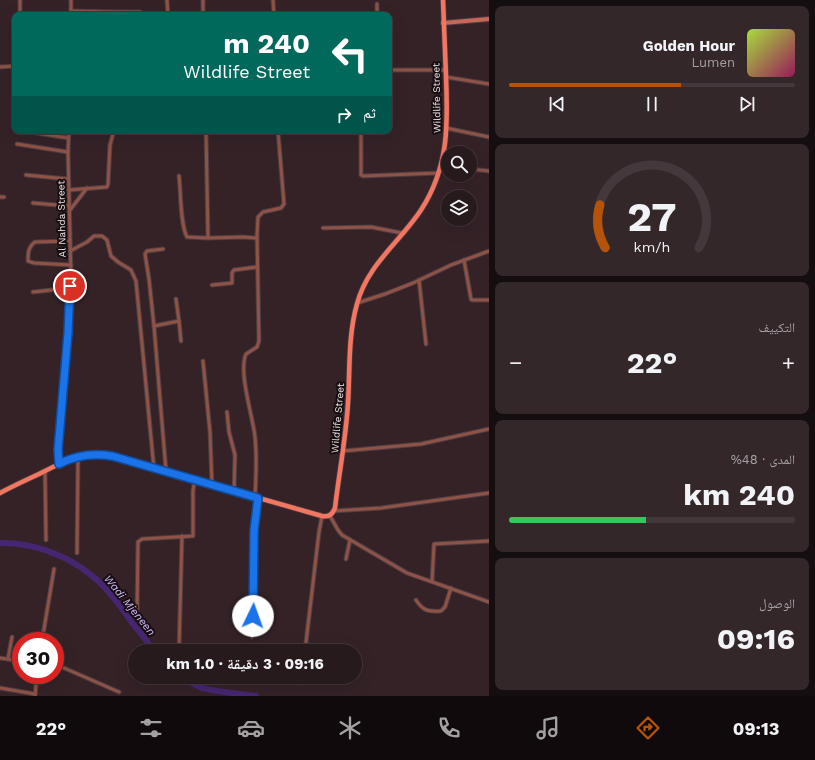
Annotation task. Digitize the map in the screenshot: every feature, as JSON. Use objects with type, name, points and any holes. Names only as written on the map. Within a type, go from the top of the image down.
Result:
[{"type":"main road","name":"Wildlife Street","points":[[330,516],[333,511],[343,451],[348,404],[353,322],[357,303],[367,279],[384,254],[421,210],[428,198],[440,167],[446,144],[446,70],[442,0]]},
{"type":"main road","points":[[443,23],[489,19]]},
{"type":"main road","points":[[0,493],[59,464],[78,457],[94,454],[106,455],[322,516],[330,516]]},
{"type":"street","points":[[20,0],[20,12]]},
{"type":"street","points":[[71,0],[71,12]]},
{"type":"street","points":[[167,0],[168,12]]},
{"type":"street","points":[[203,0],[203,12]]},
{"type":"street","points":[[274,0],[274,12]]},
{"type":"street","points":[[377,4],[377,12]]},
{"type":"street","points":[[0,67],[12,66]]},
{"type":"street","points":[[392,70],[446,70]]},
{"type":"street","points":[[446,77],[489,84]]},
{"type":"street","points":[[446,128],[489,137]]},
{"type":"street","points":[[43,134],[68,138]]},
{"type":"street","name":"Al Nahda Street","points":[[59,464],[58,450],[70,288],[69,134]]},
{"type":"street","points":[[69,190],[105,187],[108,184],[110,145],[113,134]]},
{"type":"street","points":[[206,134],[208,238]]},
{"type":"street","points":[[252,637],[256,497],[255,439],[246,388],[244,365],[246,354],[257,347],[259,341],[257,221],[263,212],[281,208],[284,204],[278,134]]},
{"type":"street","points":[[362,134],[361,175],[438,173]]},
{"type":"street","points":[[17,144],[68,152]]},
{"type":"street","points":[[477,170],[489,171]]},
{"type":"street","points":[[26,175],[68,179]]},
{"type":"street","points":[[179,176],[182,217],[186,235],[190,238],[257,238]]},
{"type":"street","points":[[70,211],[87,188]]},
{"type":"street","points":[[33,203],[69,206]]},
{"type":"street","points":[[323,228],[371,226],[402,233]]},
{"type":"street","points":[[70,251],[87,242],[94,236],[104,237],[107,240],[111,256],[131,270],[136,281],[154,469]]},
{"type":"street","points":[[70,241],[35,242],[30,248],[28,261],[34,263],[70,265]]},
{"type":"street","points":[[163,249],[147,251],[145,254],[154,326],[166,472]]},
{"type":"street","points":[[357,303],[385,294],[451,265],[489,251]]},
{"type":"street","points":[[464,260],[471,299],[489,300]]},
{"type":"street","points":[[212,285],[232,283],[232,273],[234,270],[257,267]]},
{"type":"street","points":[[419,280],[426,344]]},
{"type":"street","points":[[33,292],[70,288]]},
{"type":"street","points":[[176,299],[182,341]]},
{"type":"street","points":[[154,326],[179,321]]},
{"type":"street","points":[[204,361],[210,432],[212,485]]},
{"type":"street","points":[[227,412],[229,432],[235,455],[234,491]]},
{"type":"street","points":[[343,451],[421,444],[489,429]]},
{"type":"street","points":[[77,553],[78,457]]},
{"type":"street","points":[[45,471],[46,540]]},
{"type":"street","points":[[143,622],[137,613],[139,540],[193,536],[193,490],[195,480]]},
{"type":"street","points":[[333,511],[381,508],[489,493]]},
{"type":"street","points":[[306,644],[322,516]]},
{"type":"street","points":[[330,516],[338,530],[350,540],[407,573],[489,602]]},
{"type":"street","points":[[179,644],[182,536]]},
{"type":"street","points":[[346,559],[350,540]]},
{"type":"street","points":[[432,582],[434,544],[489,541]]},
{"type":"street","points":[[44,632],[54,570]]},
{"type":"street","points":[[416,600],[421,607],[429,612],[442,611],[446,607],[451,588]]},
{"type":"street","points":[[8,659],[12,637]]},
{"type":"street","points":[[0,658],[12,660]]},
{"type":"street","points":[[64,668],[119,692]]},
{"type":"street","points":[[0,688],[35,695],[36,684]]},
{"type":"waterway","name":"Wadi Mjeneen","points":[[0,543],[12,543],[36,547],[71,561],[97,580],[109,592],[149,644]]},
{"type":"waterway","name":"Wadi Mjeneen","points":[[194,684],[202,688],[217,691],[256,696]]},
{"type":"route","points":[[70,286],[68,333],[58,450],[59,464],[72,458],[86,455],[94,454],[112,456],[258,498],[254,531],[253,616]]}]
